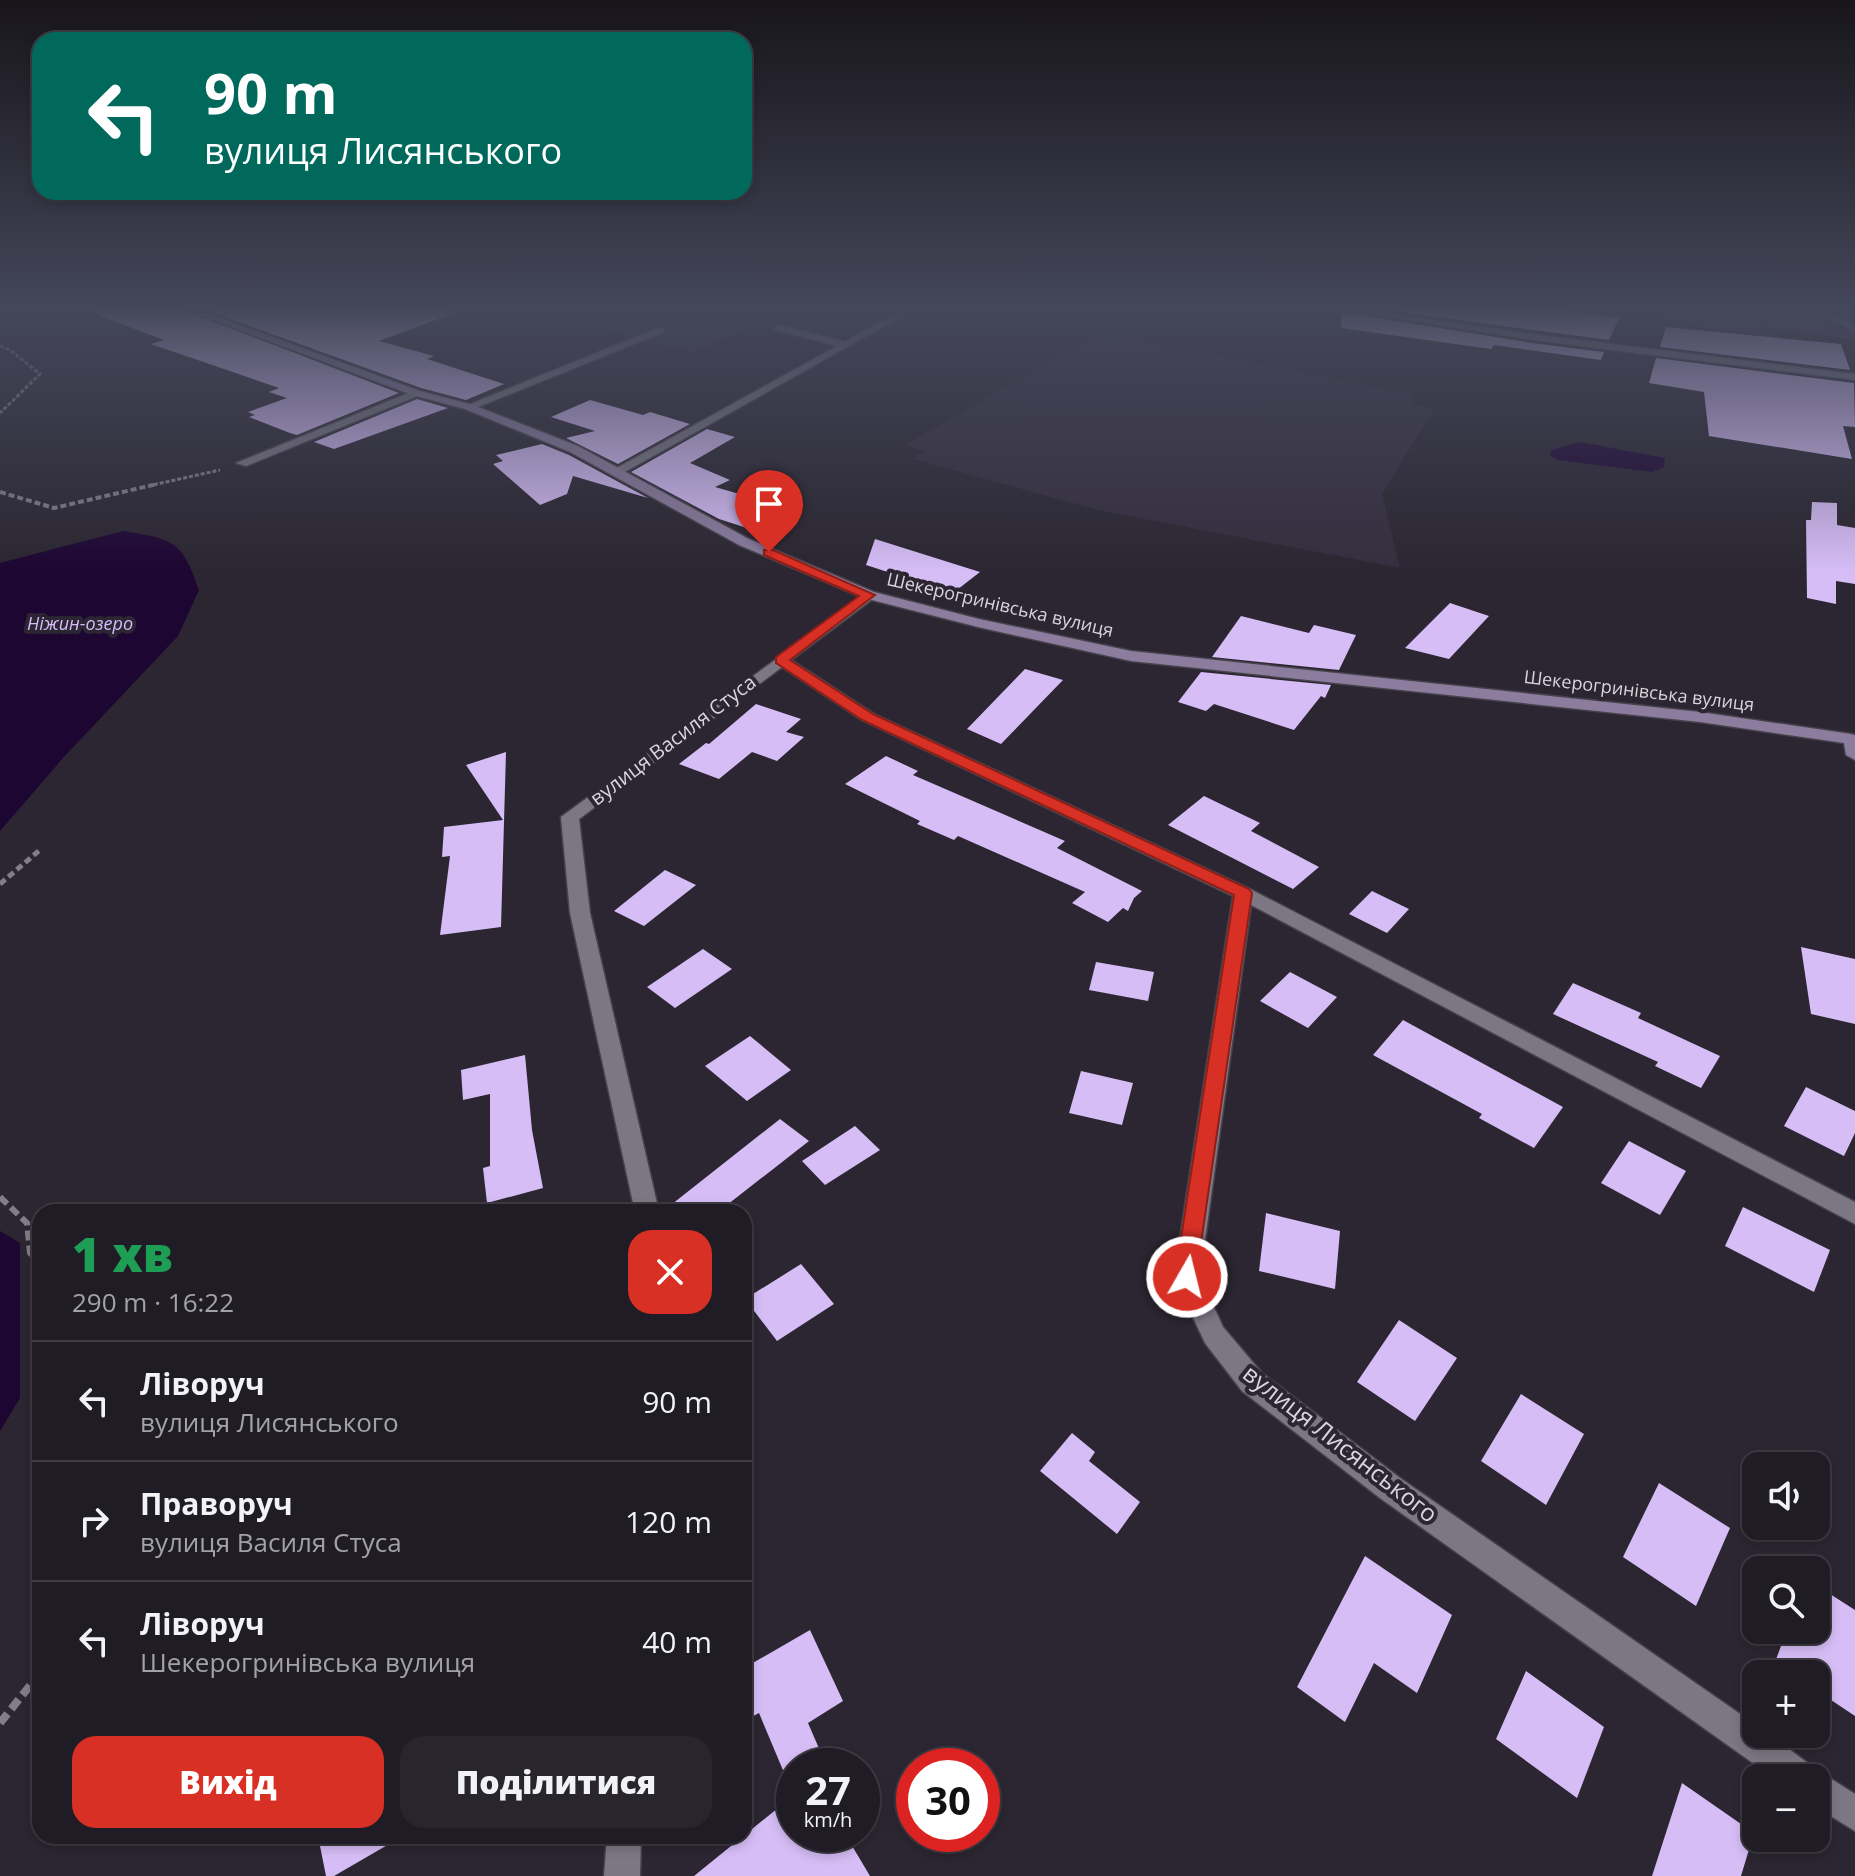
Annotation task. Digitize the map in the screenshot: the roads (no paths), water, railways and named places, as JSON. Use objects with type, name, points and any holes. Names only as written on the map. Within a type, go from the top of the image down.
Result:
[{"type":"street","points":[[242,463],[405,398]]},
{"type":"street","name":"Шекерогринівська вулиця","points":[[433,398],[469,407],[574,449],[619,470],[744,542],[869,595],[978,623],[1131,656],[1700,717],[1854,744]]},
{"type":"street","points":[[469,407],[492,398]]},
{"type":"street","points":[[619,470],[751,398]]},
{"type":"street","name":"вулиця Василя Стуса","points":[[645,1204],[580,913],[570,817],[869,595]]},
{"type":"street","points":[[781,660],[868,717],[1243,893],[1855,1214]]},
{"type":"street","name":"вулиця Лисянського","points":[[1243,893],[1187,1277],[1214,1335],[1252,1382],[1390,1488],[1783,1764]]},
{"type":"street","points":[[1830,1797],[1855,1814]]},
{"type":"street","points":[[622,1876],[624,1844]]},
{"type":"water","points":[[1580,442],[1665,458],[1664,467],[1652,472],[1558,460],[1550,455],[1551,450]]},
{"type":"water","name":"Ніжин-озеро","points":[[123,531],[165,540],[181,551],[199,590],[178,636],[63,758],[0,831],[0,563]]},
{"type":"water","points":[[0,1231],[20,1243],[20,1398],[0,1431]]}]
